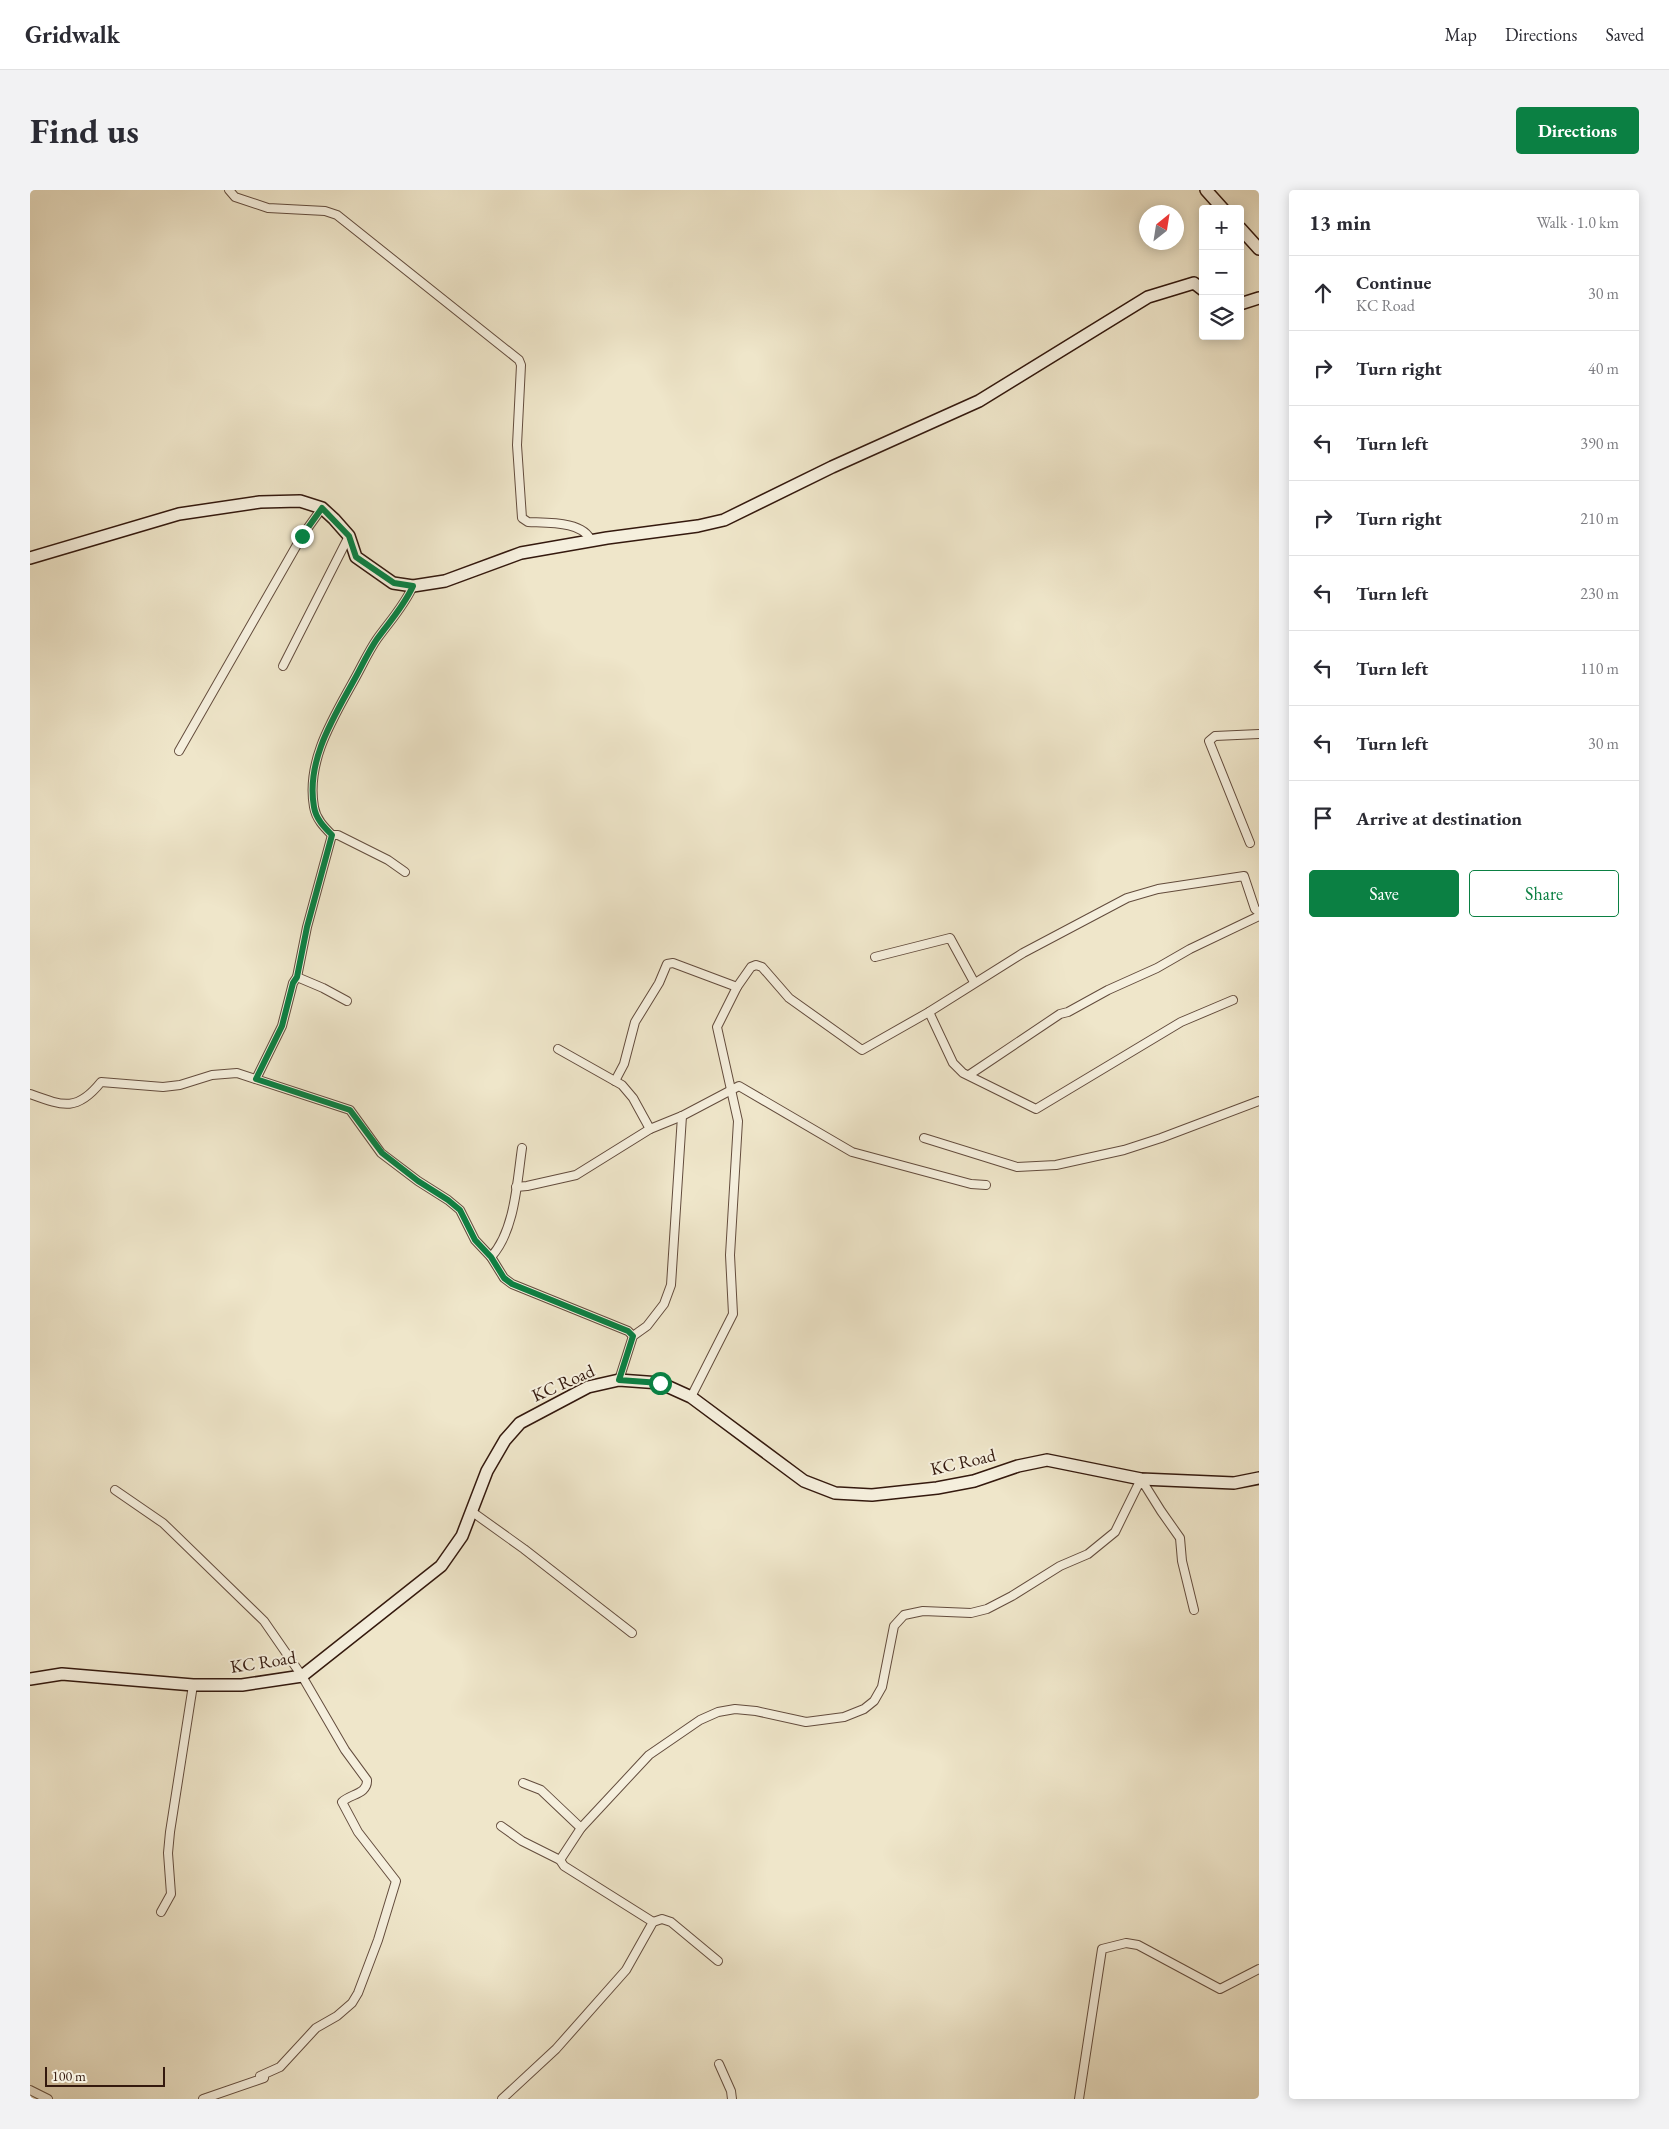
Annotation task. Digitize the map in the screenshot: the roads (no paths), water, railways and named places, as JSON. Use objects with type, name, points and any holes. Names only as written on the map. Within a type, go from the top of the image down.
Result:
[{"type":"main road","points":[[1206,190],[1219,205]]},
{"type":"main road","points":[[1244,232],[1259,249]]},
{"type":"main road","points":[[30,558],[179,514],[260,502],[300,501],[322,508],[349,536],[356,557],[394,583],[413,586],[445,581],[521,554],[591,541],[698,526],[724,520],[832,467],[979,401],[1148,297],[1194,283],[1199,287]]},
{"type":"main road","points":[[1244,303],[1259,298]]},
{"type":"main road","name":"KC Road","points":[[30,1679],[62,1674],[193,1685],[242,1685],[302,1676],[441,1566],[462,1536],[487,1471],[505,1440],[520,1423],[588,1387],[619,1380],[660,1383],[691,1397],[804,1481],[835,1493],[872,1495],[937,1488],[974,1481],[1018,1466],[1047,1460],[1141,1479],[1234,1483],[1259,1478]]},
{"type":"street","points":[[229,190],[235,197],[268,208],[325,211],[337,215],[516,357],[521,365],[517,446],[522,518],[528,522],[580,528],[588,533],[591,541]]},
{"type":"street","points":[[179,751],[302,536],[322,508]]},
{"type":"street","points":[[283,666],[349,536]]},
{"type":"street","points":[[405,872],[388,860],[338,835],[332,835],[319,822],[314,807],[314,781],[318,752],[331,723],[376,641],[405,602],[413,586]]},
{"type":"street","points":[[1250,843],[1210,741],[1215,736],[1259,734]]},
{"type":"street","points":[[256,1079],[282,1026],[293,983],[297,977],[307,927],[332,835]]},
{"type":"street","points":[[691,1397],[733,1314],[730,1255],[738,1121],[716,1027],[737,987],[751,967],[756,965],[762,966],[789,998],[862,1050],[929,1012],[1023,953],[1128,898],[1158,889],[1244,876],[1255,908],[1259,912]]},
{"type":"street","points":[[969,1075],[1060,1014],[1068,1012],[1108,990],[1157,968],[1190,949],[1259,916]]},
{"type":"street","points":[[875,957],[950,938],[974,982]]},
{"type":"street","points":[[614,1081],[624,1064],[635,1022],[659,983],[668,964],[673,962],[737,987]]},
{"type":"street","points":[[297,977],[347,1001]]},
{"type":"street","points":[[929,1012],[953,1063],[963,1073],[1036,1109],[1181,1022],[1233,1000]]},
{"type":"street","points":[[558,1048],[622,1085],[633,1098],[650,1129]]},
{"type":"street","points":[[30,1094],[57,1104],[80,1102],[90,1096],[101,1082],[163,1087],[180,1085],[212,1075],[237,1073],[350,1110],[382,1153],[460,1210],[475,1240],[491,1257],[504,1278],[512,1284],[628,1331],[633,1336]]},
{"type":"street","points":[[516,1187],[576,1175],[645,1134],[650,1129],[682,1116],[739,1086],[852,1152],[971,1184],[986,1185]]},
{"type":"street","points":[[924,1138],[1017,1167],[1056,1165],[1124,1150],[1259,1101]]},
{"type":"street","points":[[619,1380],[633,1336],[653,1319],[664,1304],[671,1285],[682,1116]]},
{"type":"street","points":[[491,1257],[498,1250],[506,1234],[522,1148]]},
{"type":"street","points":[[1141,1479],[1180,1538],[1182,1561],[1194,1610]]},
{"type":"street","points":[[560,1860],[581,1828],[649,1755],[700,1720],[718,1712],[735,1709],[806,1722],[844,1717],[864,1709],[874,1701],[882,1687],[894,1626],[904,1614],[923,1611],[971,1613],[987,1609],[1060,1566],[1088,1554],[1115,1532],[1141,1479]]},
{"type":"street","points":[[115,1490],[163,1523],[264,1621],[302,1676],[345,1750],[367,1780],[364,1790],[346,1798],[342,1802],[358,1832],[396,1881],[378,1940],[358,1993],[352,2003],[337,2016],[316,2028],[280,2067],[260,2076],[264,2078],[203,2099]]},
{"type":"street","points":[[471,1511],[524,1549],[632,1633]]},
{"type":"street","points":[[161,1912],[171,1894],[168,1853],[170,1832],[193,1685]]},
{"type":"street","points":[[523,1783],[541,1790],[581,1828]]},
{"type":"street","points":[[501,1826],[522,1841],[560,1860],[564,1866],[652,1922]]},
{"type":"street","points":[[502,2099],[556,2050],[626,1970],[652,1922],[662,1919],[671,1922],[718,1961]]},
{"type":"street","points":[[1079,2099],[1102,1949],[1126,1943],[1138,1945],[1220,1990],[1259,1969]]},
{"type":"street","points":[[719,2064],[731,2091],[731,2098]]},
{"type":"street","points":[[30,2090],[48,2099]]}]
